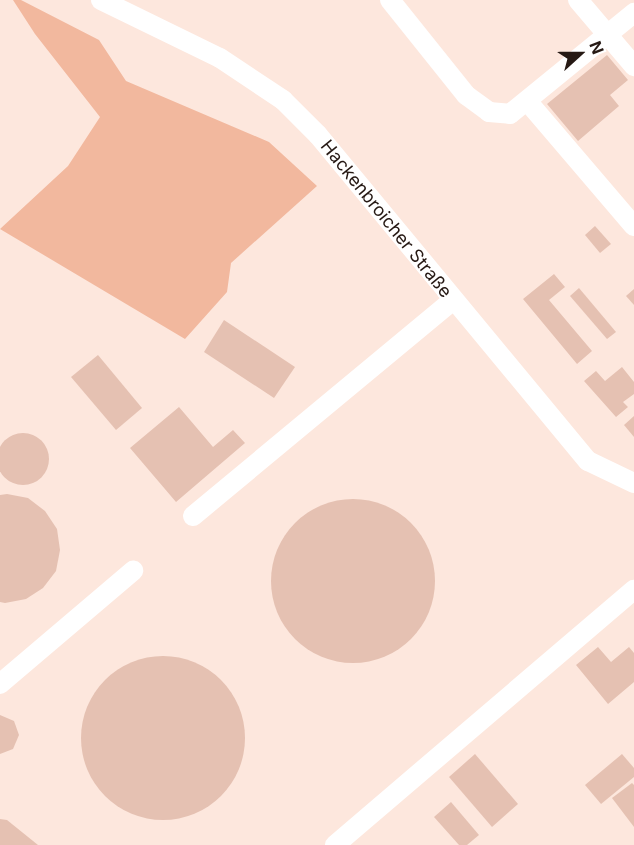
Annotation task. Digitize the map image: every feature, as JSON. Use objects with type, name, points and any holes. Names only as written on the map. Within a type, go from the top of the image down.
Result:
[{"type":"lane","name":"Hackenbroicher Straße","points":[[101,0],[133,9],[220,58],[283,100],[318,135],[452,301],[588,461],[634,483]]},
{"type":"lane","points":[[390,0],[466,95],[489,112],[510,114],[528,102],[634,14]]},
{"type":"lane","points":[[578,0],[634,66]]},
{"type":"lane","points":[[528,102],[634,225]]},
{"type":"lane","points":[[193,516],[452,301]]},
{"type":"lane","points":[[0,684],[133,572]]},
{"type":"lane","points":[[335,845],[634,590]]},
{"type":"shaded area","points":[[13,0],[21,0],[99,40],[126,81],[269,142],[317,186],[231,263],[227,292],[185,339],[0,229],[68,166],[100,117],[35,34]]},
{"type":"building","points":[[607,55],[628,80],[610,95],[619,106],[578,141],[547,104]]},
{"type":"building","points":[[595,226],[611,244],[600,253],[585,235]]},
{"type":"building","points":[[554,274],[565,287],[549,300],[592,351],[577,364],[523,299]]},
{"type":"building","points":[[579,288],[616,332],[607,339],[570,296]]},
{"type":"building","points":[[634,289],[634,305],[626,296]]},
{"type":"building","points":[[224,320],[295,367],[274,398],[204,352]]},
{"type":"building","points":[[98,355],[142,408],[116,430],[71,377]]},
{"type":"building","points":[[622,367],[634,382],[634,394],[623,402],[628,407],[616,417],[584,381],[596,371],[605,381]]},
{"type":"building","points":[[179,407],[213,447],[233,430],[245,443],[176,502],[130,448]]},
{"type":"building","points":[[634,416],[634,437],[624,425]]},
{"type":"building","points":[[18,433],[28,433],[42,440],[49,459],[42,478],[28,485],[18,485],[8,481],[1,474],[-3,464],[-3,454],[1,444],[8,437]]},
{"type":"building","points":[[0,495],[28,498],[45,511],[57,529],[60,550],[56,571],[43,588],[26,599],[5,603],[0,602]]},
{"type":"building","points":[[353,499],[384,506],[411,523],[428,550],[435,581],[428,612],[411,639],[384,656],[353,663],[322,656],[295,639],[278,612],[271,581],[278,550],[295,523],[322,506]]},
{"type":"building","points":[[598,647],[611,662],[629,647],[634,653],[634,682],[608,704],[576,665]]},
{"type":"building","points":[[163,656],[194,662],[221,680],[239,707],[245,738],[239,769],[221,796],[194,814],[163,820],[132,814],[105,796],[87,769],[81,738],[87,707],[105,680],[132,662]]},
{"type":"building","points":[[0,715],[14,721],[19,735],[13,749],[0,754]]},
{"type":"building","points":[[475,754],[518,804],[492,827],[449,777]]},
{"type":"building","points":[[622,754],[634,768],[634,777],[601,804],[585,785]]},
{"type":"building","points":[[632,783],[634,785],[634,827],[612,798]]},
{"type":"building","points":[[451,802],[479,835],[467,845],[459,845],[434,817]]},
{"type":"building","points":[[0,819],[7,820],[38,845],[0,845]]}]
